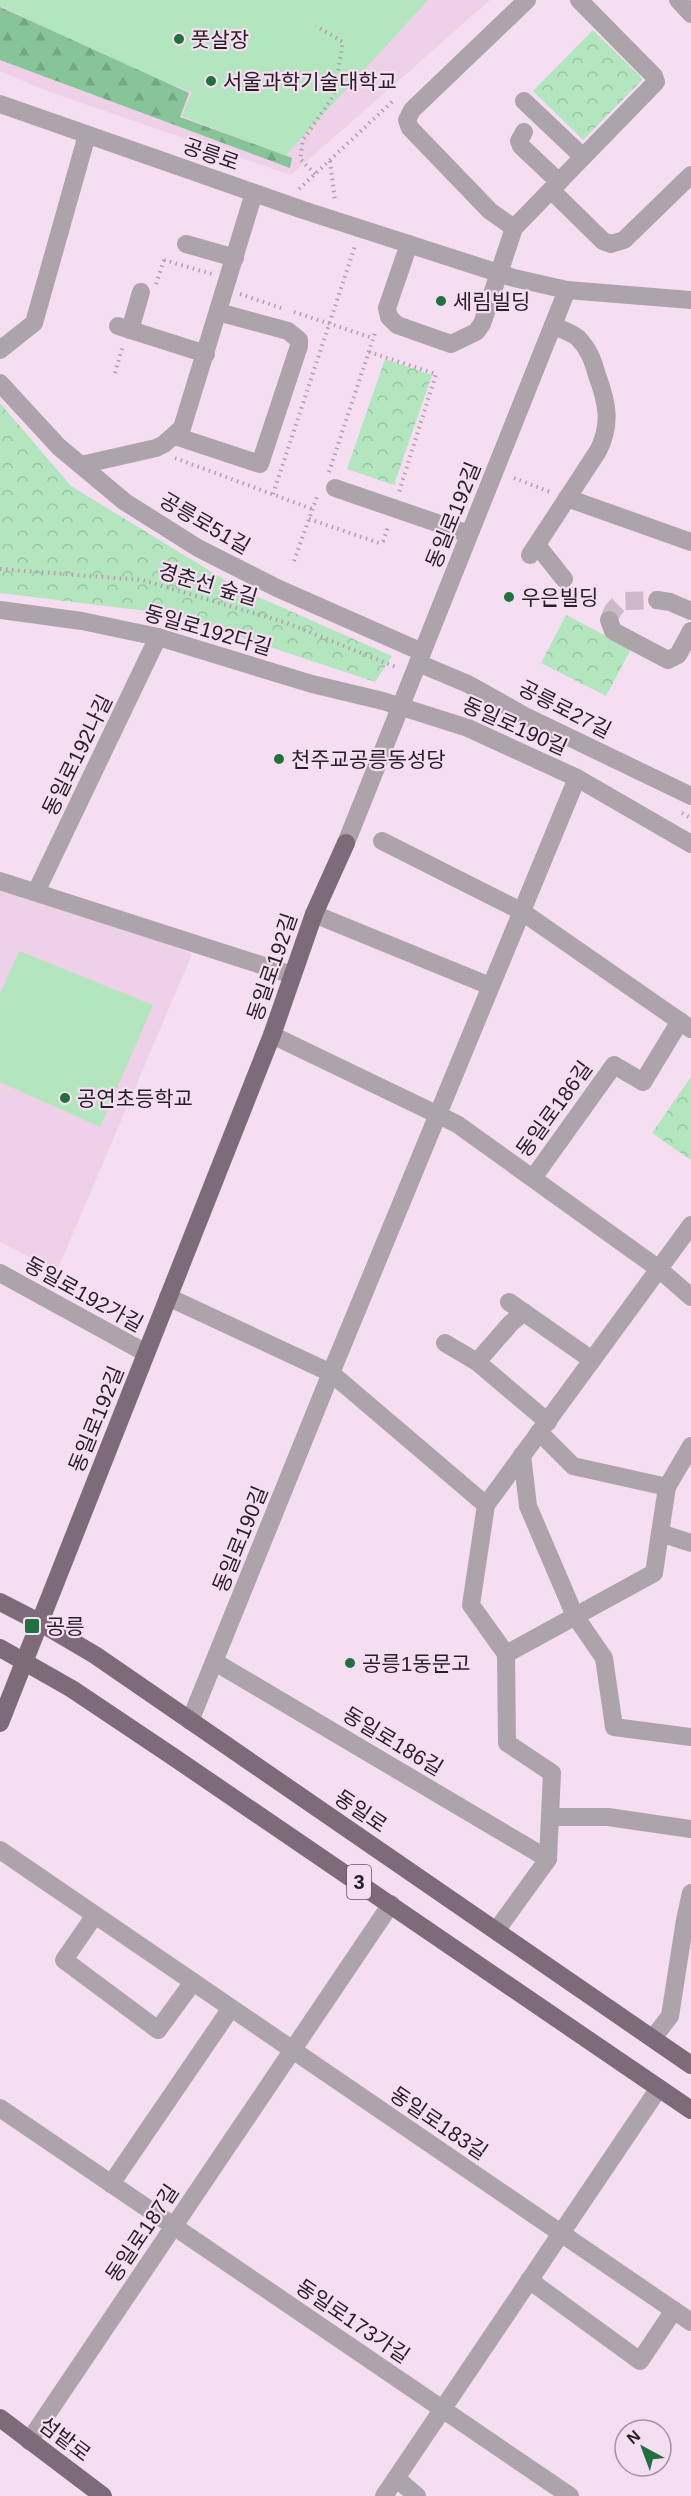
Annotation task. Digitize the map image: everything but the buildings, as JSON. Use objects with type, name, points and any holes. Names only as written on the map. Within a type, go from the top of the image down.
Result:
[{"type":"main road","name":"동일로192길","points":[[0,1723],[272,1035],[314,914],[346,843]]},
{"type":"main road","name":"동일로","points":[[0,1602],[39,1622],[95,1656],[691,2065]]},
{"type":"main road","name":"3","points":[[0,1648],[145,1737],[691,2110]]},
{"type":"main road","name":"섬밭로","points":[[0,2418],[103,2496]]},
{"type":"street","points":[[514,228],[490,211],[410,128],[407,120],[412,110],[527,0]]},
{"type":"street","points":[[409,244],[387,308],[389,317],[397,325],[451,344],[478,330],[514,228],[656,82],[654,76],[579,0]]},
{"type":"street","points":[[678,0],[691,14]]},
{"type":"street","points":[[524,100],[583,157]]},
{"type":"street","name":"공릉로","points":[[0,104],[254,193],[499,274],[567,290],[691,300]]},
{"type":"street","points":[[524,132],[519,141],[521,146],[603,241],[615,243],[624,240],[691,175]]},
{"type":"street","points":[[0,350],[34,323],[87,135]]},
{"type":"street","points":[[81,465],[156,448],[175,436],[186,418],[206,354],[218,312],[228,256],[254,193]]},
{"type":"street","points":[[186,244],[228,256]]},
{"type":"street","name":"동일로192길","points":[[346,843],[567,290]]},
{"type":"street","points":[[147,292],[125,332],[206,354]]},
{"type":"street","points":[[175,436],[260,464],[299,346],[299,340],[288,331],[218,312]]},
{"type":"street","points":[[553,326],[576,336],[588,350],[607,405],[608,420],[602,442],[534,550],[564,579]]},
{"type":"street","name":"공릉로51길","points":[[0,383],[58,447],[125,502],[198,548],[420,658]]},
{"type":"street","points":[[328,486],[469,534]]},
{"type":"street","points":[[567,498],[691,542]]},
{"type":"street","points":[[657,600],[670,602],[691,611]]},
{"type":"street","name":"동일로192다길","points":[[0,610],[82,621],[158,637],[312,684],[400,706]]},
{"type":"street","points":[[609,621],[613,631],[669,660],[678,655],[691,631]]},
{"type":"street","name":"동일로192나길","points":[[36,892],[158,637]]},
{"type":"street","name":"공릉로27길","points":[[420,658],[525,716],[691,796]]},
{"type":"street","name":"동일로190길","points":[[190,1721],[577,778],[468,728],[400,706]]},
{"type":"street","points":[[577,778],[691,844]]},
{"type":"street","points":[[382,841],[521,911]]},
{"type":"street","points":[[0,881],[292,975]]},
{"type":"street","name":"동일로186길","points":[[521,911],[686,1025],[643,1082],[614,1065],[533,1178]]},
{"type":"street","points":[[314,914],[490,986]]},
{"type":"street","points":[[272,1035],[438,1114]]},
{"type":"street","name":"동일로186길","points":[[438,1114],[457,1124],[659,1269],[691,1297]]},
{"type":"street","points":[[496,1931],[548,1859],[552,1773],[507,1743],[506,1654],[471,1605],[486,1505],[691,1225]]},
{"type":"street","name":"동일로192가길","points":[[0,1274],[146,1353]]},
{"type":"street","points":[[168,1297],[331,1373],[486,1505]]},
{"type":"street","points":[[477,1362],[511,1323],[517,1307],[592,1360]]},
{"type":"street","points":[[445,1343],[477,1362],[544,1427],[573,1466],[667,1487]]},
{"type":"street","points":[[506,1654],[654,1573],[667,1487],[691,1446]]},
{"type":"street","points":[[522,1455],[528,1506],[575,1616],[604,1658],[614,1727],[691,1737]]},
{"type":"street","points":[[660,1533],[691,1543]]},
{"type":"street","name":"동일로186길","points":[[215,1662],[548,1859]]},
{"type":"street","points":[[550,1817],[608,1817],[691,1829]]},
{"type":"street","points":[[0,1850],[292,2049]]},
{"type":"street","points":[[653,2037],[670,2016],[691,1893]]},
{"type":"street","name":"동일로187길","points":[[29,2441],[391,1904]]},
{"type":"street","points":[[95,1915],[64,1960],[158,2030],[193,1982]]},
{"type":"street","points":[[111,2184],[231,2008]]},
{"type":"street","name":"동일로183길","points":[[292,2049],[691,2322]]},
{"type":"street","points":[[384,2496],[660,2088]]},
{"type":"street","name":"동일로173가길","points":[[0,2108],[570,2496]]},
{"type":"street","points":[[530,2280],[640,2361],[674,2310]]},
{"type":"street","points":[[396,2478],[417,2496]]},
{"type":"path","points":[[315,174],[300,159],[303,140],[334,95],[344,42],[316,26]]},
{"type":"path","points":[[330,160],[335,202]]},
{"type":"path","points":[[273,494],[355,246]]},
{"type":"path","points":[[210,284],[213,275],[228,256]]},
{"type":"path","points":[[147,292],[165,258],[213,275]]},
{"type":"path","points":[[234,291],[374,336],[328,486],[316,497],[294,561]]},
{"type":"path","points":[[115,373],[125,332]]},
{"type":"path","points":[[369,352],[436,374],[399,491],[403,496]]},
{"type":"path","points":[[117,364],[123,365]]},
{"type":"path","points":[[315,368],[320,370]]},
{"type":"path","points":[[296,427],[302,429]]},
{"type":"path","points":[[166,454],[312,508]]},
{"type":"path","points":[[514,478],[567,498]]},
{"type":"path","points":[[309,519],[381,543],[391,519]]},
{"type":"path","name":"경춘선 숲길","points":[[0,569],[142,580],[287,623],[398,668]]},
{"type":"shaded area","name":"서울과학기술대학교","points":[[0,0],[490,0],[291,175],[47,91],[0,71]]},
{"type":"shaded area","name":"공연초등학교","points":[[0,876],[192,954],[57,1271],[0,1242]]},
{"type":"green space","name":"서울과학기술대학교","points":[[0,0],[428,0],[285,156],[182,116],[192,92],[133,70],[0,6]]},
{"type":"green space","points":[[0,7],[189,93],[180,117],[292,158],[290,168],[0,60]]},
{"type":"green space","points":[[593,30],[643,79],[583,140],[533,91]]},
{"type":"green space","points":[[385,359],[432,375],[394,485],[347,469]]},
{"type":"green space","points":[[0,403],[71,486],[238,588],[392,656],[375,682],[171,614],[0,593]]},
{"type":"green space","points":[[566,615],[631,649],[606,696],[541,663]]},
{"type":"green space","points":[[19,951],[153,1005],[100,1127],[0,1082],[0,994]]},
{"type":"green space","points":[[691,1077],[691,1160],[652,1133]]},
{"type":"tunnel","points":[[609,620],[613,610],[622,601],[657,600]]},
{"type":"place","name":"풋살장","points":[[179,39]]},
{"type":"place","name":"서울과학기술대학교","points":[[211,81]]},
{"type":"place","name":"세림빌딩","points":[[441,301]]},
{"type":"place","name":"우은빌딩","points":[[509,597]]},
{"type":"place","name":"천주교공릉동성당","points":[[279,759]]},
{"type":"place","name":"공연초등학교","points":[[65,1098]]},
{"type":"place","name":"공릉","points":[[32,1626]]},
{"type":"place","name":"공릉1동문고","points":[[350,1663]]}]
